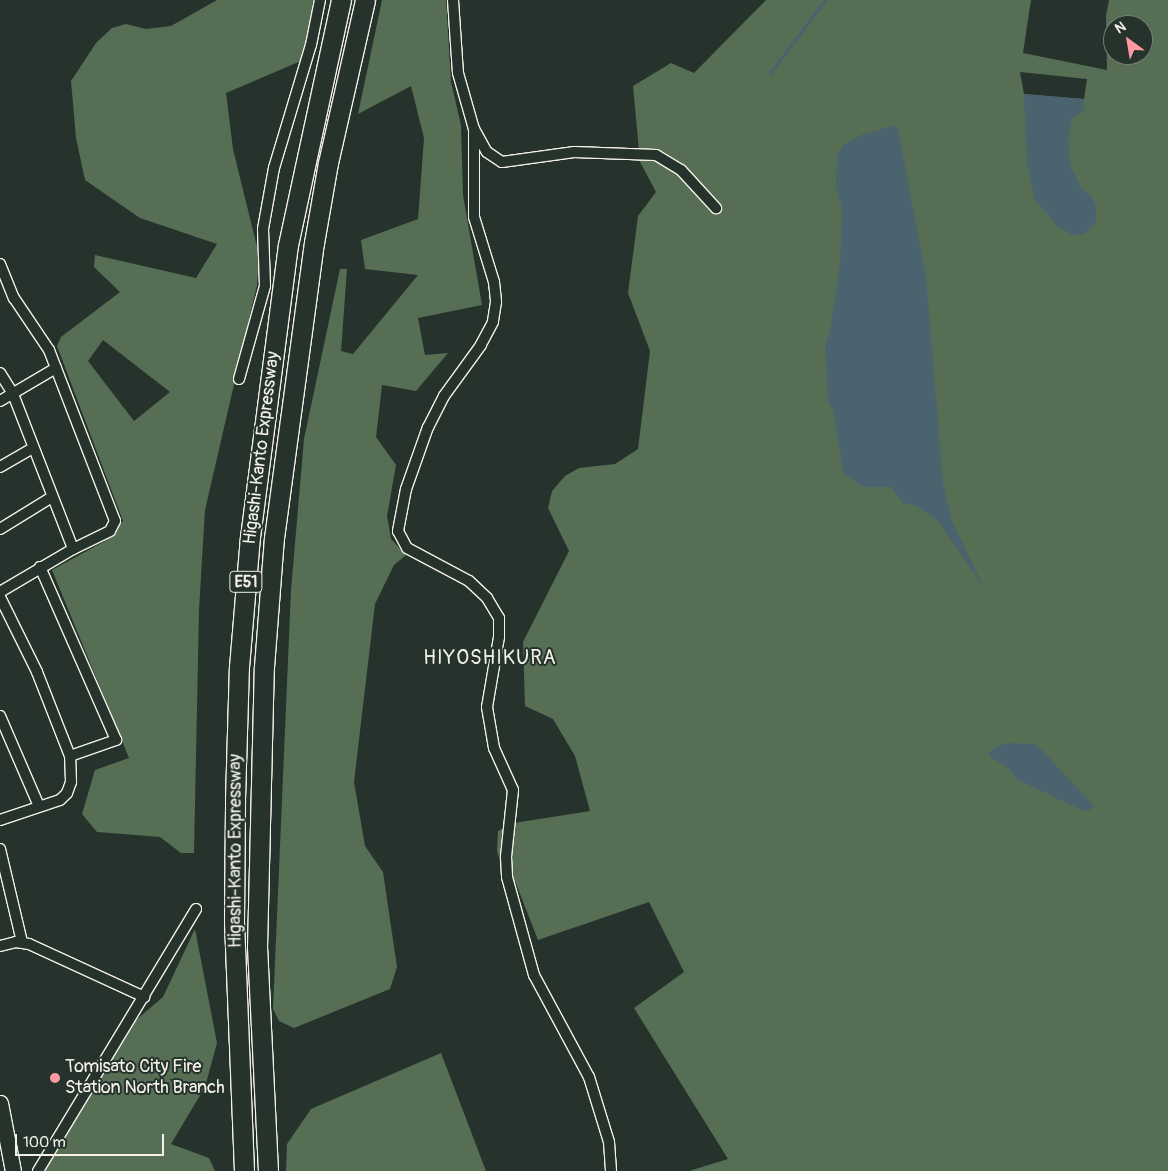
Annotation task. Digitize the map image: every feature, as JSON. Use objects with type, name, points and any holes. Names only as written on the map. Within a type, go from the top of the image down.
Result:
[{"type":"highway","name":"Higashi-Kanto Expressway","points":[[244,1171],[235,950],[235,799],[239,667],[250,537],[288,245],[341,0]]},
{"type":"highway","name":"Higashi-Kanto Expressway","points":[[268,1171],[257,947],[264,667],[274,538],[316,234],[328,163],[365,0]]},
{"type":"street","points":[[239,379],[265,286],[263,229],[274,168],[311,45],[320,0]]},
{"type":"street","points":[[453,0],[458,73],[474,129],[487,152],[502,162],[558,153],[656,155],[681,170],[716,208]]},
{"type":"street","points":[[474,129],[474,217],[494,282],[496,302],[493,322],[481,345],[444,396],[428,427],[406,489],[398,530],[406,548],[468,581],[487,598],[498,618],[499,637],[487,707],[494,748],[513,790],[506,857],[507,877],[534,975],[590,1077],[609,1142],[611,1171]]},
{"type":"street","points":[[0,264],[14,298],[49,350],[115,521],[110,531],[40,567],[0,592]]},
{"type":"street","points":[[0,401],[56,368]]},
{"type":"street","points":[[0,373],[12,394],[73,549]]},
{"type":"street","points":[[0,467],[33,448]]},
{"type":"street","points":[[0,529],[52,497]]},
{"type":"street","points":[[40,567],[116,740],[70,756]]},
{"type":"street","points":[[0,597],[37,672],[70,756],[71,782],[67,793],[60,800],[0,820]]},
{"type":"street","points":[[0,716],[39,806]]},
{"type":"street","points":[[0,849],[22,942]]},
{"type":"street","points":[[38,1171],[196,909]]},
{"type":"street","points":[[0,946],[22,942],[144,997]]},
{"type":"street","points":[[0,1103],[13,1171]]},
{"type":"green space","points":[[217,0],[313,0],[308,58],[226,93],[233,149],[259,255],[257,285],[205,510],[199,610],[194,853],[181,853],[160,837],[97,832],[82,814],[95,770],[129,758],[52,570],[107,540],[123,521],[57,346],[61,337],[120,292],[94,267],[95,255],[196,278],[217,244],[140,218],[85,180],[76,138],[71,81],[96,43],[112,28],[126,24],[146,29],[171,26]],"holes":[[[103,340],[170,392],[134,421],[88,361]]]},
{"type":"green space","points":[[382,0],[446,0],[451,82],[461,125],[463,195],[482,305],[418,318],[425,355],[448,353],[416,391],[382,385],[376,437],[396,465],[387,516],[391,539],[406,555],[394,565],[375,604],[354,782],[365,846],[383,872],[397,967],[390,989],[294,1028],[279,1021],[273,1009],[291,590],[304,439],[340,269],[347,269],[341,351],[353,354],[418,275],[365,269],[361,240],[418,219],[424,138],[411,86],[358,114]]},
{"type":"green space","points":[[766,0],[1031,0],[1023,53],[1107,70],[1107,65],[1153,65],[1153,15],[1106,15],[1109,0],[1168,0],[1168,1171],[689,1171],[728,1159],[634,1008],[684,972],[649,902],[538,940],[515,881],[503,872],[497,851],[498,831],[514,823],[590,811],[575,756],[553,719],[525,706],[523,642],[569,551],[548,508],[552,491],[565,476],[579,468],[615,464],[638,449],[650,351],[628,293],[638,216],[656,192],[640,162],[633,86],[671,63],[694,73]],"holes":[[[1020,72],[1087,79],[1084,99],[1024,94]]]},
{"type":"green space","points":[[195,929],[217,1043],[205,1087],[171,1144],[209,1158],[215,1171],[43,1171],[129,1026],[163,997]]},
{"type":"green space","points":[[441,1053],[486,1171],[286,1171],[287,1144],[311,1109]]},
{"type":"water","points":[[1024,94],[1084,99],[1084,110],[1072,118],[1068,142],[1070,165],[1082,189],[1092,196],[1096,206],[1096,223],[1085,234],[1072,235],[1058,227],[1034,198],[1027,162]]},
{"type":"water","points":[[892,126],[898,129],[926,276],[943,483],[952,521],[984,588],[939,522],[917,506],[903,503],[891,487],[863,487],[843,473],[833,411],[828,401],[825,345],[830,332],[840,263],[842,209],[836,187],[837,156],[843,145],[861,135]]},
{"type":"water","points":[[1004,743],[1033,744],[1042,750],[1093,805],[1092,808],[1086,812],[1016,779],[1011,770],[989,756],[990,751]]},
{"type":"waterway","points":[[770,73],[825,0]]},
{"type":"place","name":"Tomisato City Fire Station North Branch","points":[[55,1078]]},
{"type":"district","name":"HIYOSHIKURA","points":[[490,657]]}]
